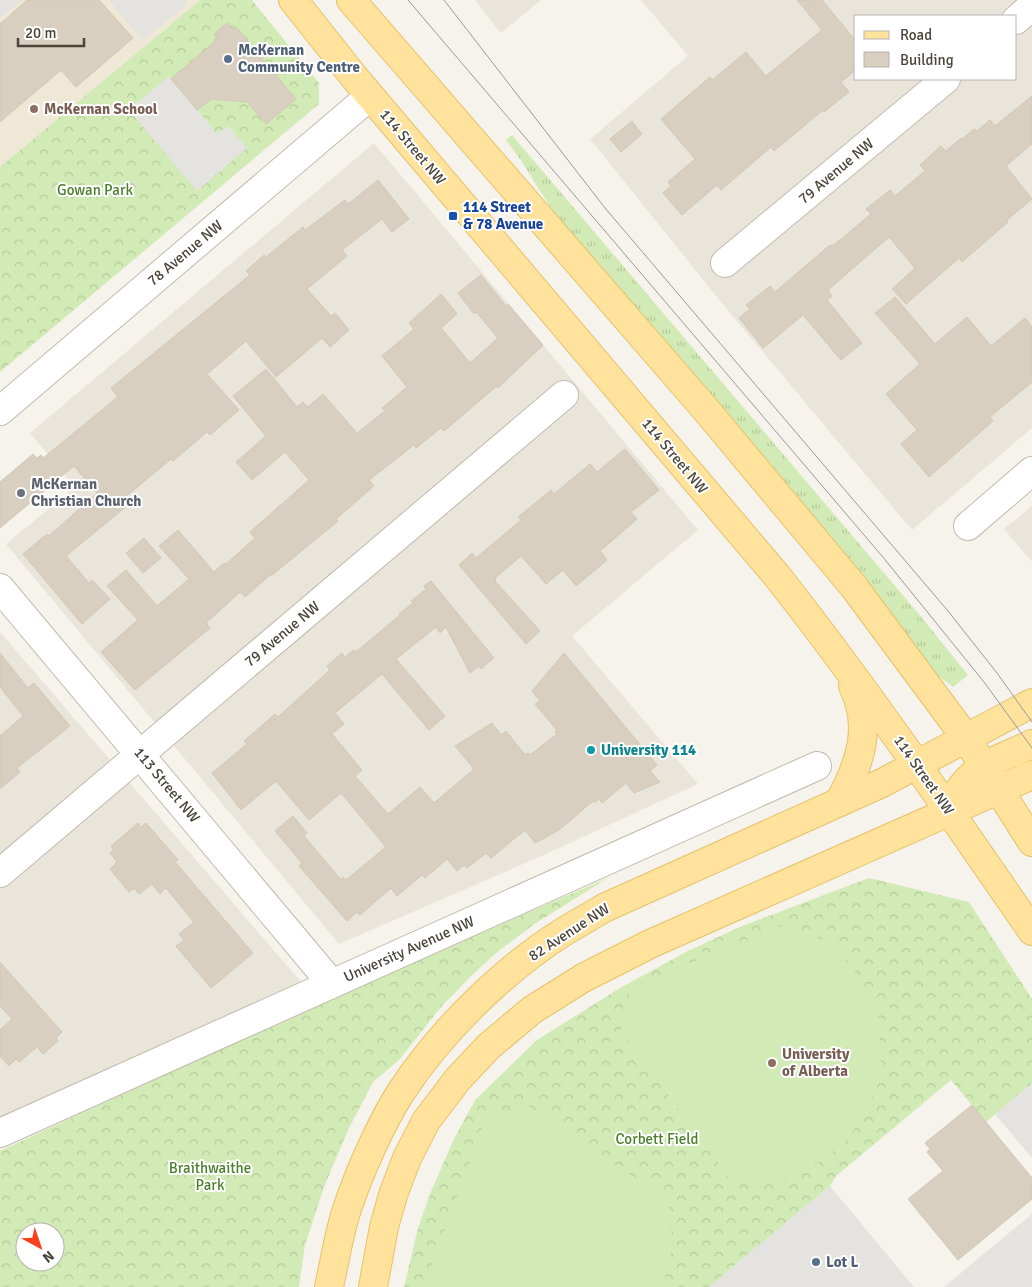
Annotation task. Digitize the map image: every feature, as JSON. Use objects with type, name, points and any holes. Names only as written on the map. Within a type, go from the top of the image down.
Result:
[{"type":"main road","name":"114 Street NW","points":[[293,0],[354,78],[777,576],[838,655],[917,764],[1032,931]]},
{"type":"main road","points":[[351,0],[707,411],[854,587],[966,738],[1032,842]]},
{"type":"main road","points":[[838,655],[859,699],[864,726],[857,765],[840,801]]},
{"type":"main road","points":[[966,738],[1032,703]]},
{"type":"main road","name":"82 Avenue NW","points":[[329,1287],[348,1208],[360,1175],[400,1093],[427,1057],[475,1004],[518,965],[564,932],[604,908],[882,783],[966,738]]},
{"type":"main road","points":[[949,811],[955,796],[965,783],[984,765],[1032,744]]},
{"type":"main road","points":[[373,1287],[384,1227],[393,1195],[407,1158],[426,1121],[458,1079],[489,1046],[532,1010],[582,978],[650,944],[1032,775]]},
{"type":"street","points":[[1017,19],[1032,6]]},
{"type":"street","name":"79 Avenue NW","points":[[725,263],[945,80]]},
{"type":"street","name":"78 Avenue NW","points":[[0,411],[370,96]]},
{"type":"street","name":"79 Avenue NW","points":[[0,872],[564,395]]},
{"type":"street","points":[[968,526],[1032,471]]},
{"type":"street","name":"113 Street NW","points":[[0,588],[332,984]]},
{"type":"street","name":"University Avenue NW","points":[[0,1133],[817,766]]},
{"type":"shaded area","name":"McKernan School","points":[[0,0],[200,0],[0,167]]},
{"type":"shaded area","points":[[0,0],[22,0],[0,18]]},
{"type":"shaded area","points":[[109,0],[186,0],[188,3],[143,41]]},
{"type":"shaded area","points":[[475,0],[541,0],[501,33]]},
{"type":"shaded area","points":[[641,0],[1032,0],[1032,428],[912,530],[725,307],[590,139],[688,56]]},
{"type":"shaded area","points":[[169,76],[217,134],[228,126],[247,148],[197,191],[129,110]]},
{"type":"shaded area","points":[[374,143],[698,530],[572,636],[698,784],[537,858],[339,944],[6,544],[75,487],[30,433]]},
{"type":"shaded area","points":[[1032,506],[1032,562],[1004,529]]},
{"type":"shaded area","points":[[0,632],[302,983],[0,1120]]},
{"type":"shaded area","points":[[1032,1083],[1032,1158],[995,1114]]},
{"type":"shaded area","name":"Lot L","points":[[830,1186],[914,1287],[709,1287],[771,1235]]},
{"type":"shaded area","points":[[1032,1214],[1032,1287],[944,1287]]},
{"type":"green space","name":"Gowan Park","points":[[200,0],[252,0],[319,83],[319,104],[0,372],[0,167]]},
{"type":"green space","points":[[512,135],[918,613],[968,675],[953,687],[938,676],[868,582],[675,352],[558,219],[506,140]]},
{"type":"green space","name":"Braithwaithe Park","points":[[608,878],[533,925],[496,953],[441,1007],[399,1060],[373,1082],[349,1128],[324,1187],[305,1245],[299,1287],[0,1287],[0,1151],[339,994]]},
{"type":"green space","name":"Corbett Field","points":[[869,878],[969,902],[1032,999],[1032,1083],[986,1122],[951,1080],[836,1176],[830,1186],[709,1287],[404,1287],[418,1228],[430,1194],[453,1141],[475,1100],[537,1040],[620,988],[688,951],[742,926]]},
{"type":"green space","points":[[789,923],[830,944],[861,978],[879,1020],[881,1066],[870,1106],[846,1141],[813,1167],[773,1181],[732,1182],[621,1031],[631,987]]},
{"type":"green space","points":[[527,1105],[668,1200],[673,1246],[663,1287],[424,1287],[485,1120]]},
{"type":"building","points":[[27,0],[99,0],[133,38],[76,87],[61,70],[0,122],[0,24]]},
{"type":"building","points":[[797,0],[822,0],[854,39],[854,72],[841,82],[849,92],[824,112],[823,110],[774,151],[771,147],[721,190],[717,185],[682,215],[663,193],[671,186],[668,182],[695,159],[661,119],[710,77],[712,80],[746,52],[766,76],[822,30]]},
{"type":"building","name":"McKernan Community Centre","points":[[227,23],[233,29],[236,27],[296,99],[266,124],[247,102],[211,99],[197,110],[171,79],[218,39],[214,34]]},
{"type":"building","points":[[1032,96],[1032,144],[1006,166],[1032,199],[1007,220],[1008,222],[962,262],[959,258],[906,304],[892,289],[915,268],[889,237],[828,290],[832,296],[827,300],[862,343],[841,360],[803,315],[763,348],[739,318],[750,309],[746,305],[770,286],[775,292],[830,245],[832,246],[840,240],[871,214],[866,209],[890,190],[895,196],[925,171],[920,165],[941,146],[946,151],[961,138],[974,129],[977,131],[990,120],[995,126]]},
{"type":"building","points":[[632,121],[642,134],[621,152],[610,139]]},
{"type":"building","points":[[378,180],[409,219],[392,232],[382,219],[342,250],[347,256],[307,289],[331,316],[335,313],[349,330],[330,347],[322,338],[276,377],[246,341],[207,374],[239,410],[210,435],[207,432],[173,461],[171,459],[123,499],[128,505],[66,556],[89,583],[92,580],[110,599],[82,624],[23,554],[47,534],[49,536],[97,493],[74,466],[0,528],[0,482],[33,454],[37,458],[41,455],[43,458],[118,397],[111,388],[250,275],[246,271],[264,255],[266,257],[303,227],[305,230],[345,200],[348,204]]},
{"type":"building","points":[[481,275],[506,306],[508,304],[543,345],[498,388],[497,386],[444,431],[441,428],[416,448],[414,445],[369,480],[374,486],[336,519],[338,521],[245,597],[240,592],[206,623],[210,628],[135,690],[101,652],[138,620],[107,586],[126,570],[157,606],[189,579],[159,546],[178,530],[214,572],[224,563],[226,564],[255,538],[250,532],[309,480],[285,452],[252,480],[236,462],[266,436],[233,396],[266,369],[297,407],[303,402],[308,407],[323,394],[357,433],[385,411],[382,408],[407,387],[382,356],[414,329],[409,323],[441,294],[457,314],[441,328],[470,363],[498,338],[476,312],[474,314],[458,293]]},
{"type":"building","points":[[895,297],[935,344],[967,317],[991,346],[1025,318],[1032,327],[1032,382],[990,417],[993,421],[929,477],[901,444],[917,430],[886,394],[920,364],[875,313]]},
{"type":"building","points":[[625,449],[659,490],[631,512],[637,519],[600,551],[607,560],[576,586],[563,570],[546,584],[521,556],[495,578],[495,581],[540,631],[526,644],[459,565],[472,553],[476,558],[521,520],[518,517],[551,490],[554,494],[590,464],[597,472]]},
{"type":"building","points":[[144,538],[161,558],[143,573],[126,553]]},
{"type":"building","points":[[431,581],[494,658],[481,669],[479,666],[470,673],[446,627],[440,633],[436,627],[396,659],[445,716],[429,730],[382,674],[335,713],[344,724],[332,734],[362,770],[355,776],[388,814],[420,787],[434,803],[474,769],[455,746],[492,723],[501,735],[506,731],[525,755],[528,753],[530,755],[557,734],[555,732],[557,730],[535,704],[540,701],[532,691],[564,653],[657,765],[650,771],[660,782],[634,793],[626,783],[602,803],[599,799],[594,803],[593,801],[559,830],[535,843],[525,830],[491,858],[486,853],[467,868],[464,865],[457,871],[447,859],[425,878],[422,875],[397,896],[391,888],[360,915],[357,912],[347,921],[299,866],[302,863],[275,831],[293,816],[307,833],[304,836],[341,880],[343,877],[346,880],[386,847],[341,793],[309,820],[276,781],[241,810],[212,773],[247,744],[244,741],[275,714],[278,717],[330,670],[327,666],[342,653],[345,657],[354,650],[356,652],[400,615],[413,603],[411,601],[426,589],[424,586]]},
{"type":"building","points":[[0,653],[28,688],[34,683],[70,726],[17,768],[20,772],[0,789],[0,736],[23,716],[0,687]]},
{"type":"building","points":[[138,823],[141,827],[146,823],[178,860],[175,862],[253,953],[211,988],[176,946],[184,940],[179,934],[194,922],[166,888],[160,894],[152,884],[139,894],[134,888],[129,892],[110,869],[117,862],[110,853],[114,850],[111,846]]},
{"type":"building","points":[[0,962],[62,1032],[56,1038],[58,1041],[43,1054],[37,1047],[19,1062],[16,1059],[9,1066],[0,1056],[0,1030],[12,1019],[0,1006]]},
{"type":"building","points":[[972,1105],[1032,1178],[1032,1199],[958,1260],[908,1199],[943,1171],[927,1152],[930,1149],[925,1143]]},
{"type":"tram line","points":[[408,0],[882,556],[984,682],[1032,748]]},
{"type":"tram line","points":[[444,0],[605,208],[948,611],[997,673],[1032,722]]},
{"type":"place","name":"McKernan Community Centre","points":[[228,59]]},
{"type":"place","name":"McKernan School","points":[[34,109]]},
{"type":"place","name":"114 Street & 78 Avenue","points":[[453,216]]},
{"type":"place","name":"McKernan Christian Church","points":[[21,493]]},
{"type":"place","name":"University 114","points":[[591,750]]},
{"type":"place","name":"University of Alberta","points":[[772,1063]]},
{"type":"place","name":"Lot L","points":[[816,1262]]}]
